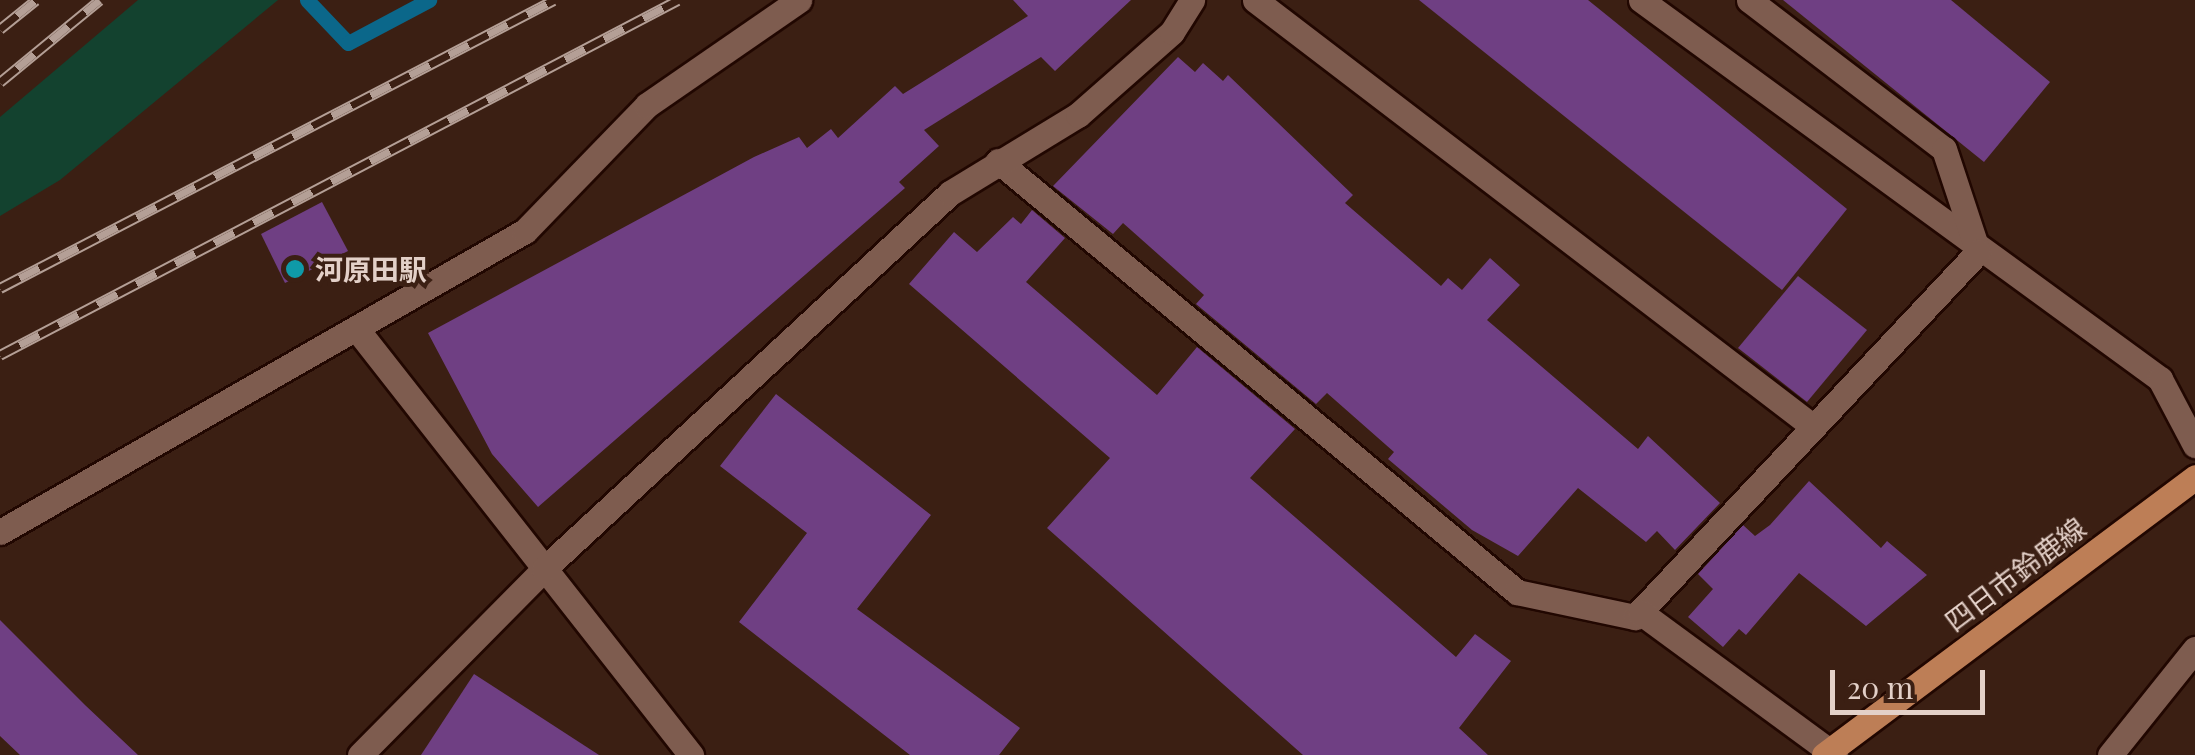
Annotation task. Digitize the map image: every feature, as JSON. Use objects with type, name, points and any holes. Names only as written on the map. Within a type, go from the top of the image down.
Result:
[{"type":"main road","name":"四日市鈴鹿線","points":[[1830,753],[2195,477]]},
{"type":"street","points":[[0,532],[359,332],[525,231],[648,104],[800,0]]},
{"type":"street","points":[[360,755],[544,569],[950,193],[1078,115],[1172,32],[1192,0]]},
{"type":"street","points":[[1254,0],[1811,425]]},
{"type":"street","points":[[1641,0],[1978,252],[2160,379],[2195,446]]},
{"type":"street","points":[[1750,0],[1944,149],[1978,252]]},
{"type":"street","points":[[998,162],[1517,592],[1640,612],[1830,753]]},
{"type":"street","points":[[1640,612],[1811,425],[1978,252]]},
{"type":"street","points":[[359,332],[691,755]]},
{"type":"street","points":[[2110,755],[2195,649]]},
{"type":"green space","points":[[138,0],[278,0],[60,180],[0,216],[0,117]]},
{"type":"building","points":[[1013,0],[1131,0],[1055,71],[1041,57],[924,130],[939,146],[899,182],[905,188],[538,507],[492,454],[428,333],[754,157],[799,137],[807,148],[831,129],[838,138],[895,86],[903,94],[1028,16]]},
{"type":"building","points":[[1419,0],[1588,0],[1847,209],[1782,290]]},
{"type":"building","points":[[1783,0],[1951,0],[2050,82],[1984,162]]},
{"type":"building","points":[[1178,57],[1195,72],[1203,63],[1223,81],[1228,75],[1353,195],[1345,203],[1441,286],[1448,278],[1462,290],[1490,258],[1520,285],[1487,320],[1638,449],[1648,436],[1720,503],[1675,550],[1657,531],[1646,542],[1578,488],[1518,556],[1472,530],[1388,459],[1394,452],[1327,393],[1316,404],[1196,304],[1204,295],[1123,223],[1113,234],[1053,186]]},
{"type":"building","points":[[322,202],[348,251],[285,283],[261,234]]},
{"type":"building","points":[[1032,210],[1065,238],[1026,282],[1157,395],[1197,347],[1295,429],[1250,478],[1456,657],[1475,634],[1511,661],[1459,728],[1488,755],[1303,755],[1047,528],[1110,458],[909,284],[954,232],[977,252],[1013,217],[1021,224]]},
{"type":"building","points":[[1798,276],[1867,330],[1807,402],[1738,348]]},
{"type":"building","points":[[776,394],[931,515],[857,609],[1020,728],[999,755],[910,755],[739,622],[807,533],[720,466]]},
{"type":"building","points":[[1809,481],[1881,548],[1887,541],[1927,575],[1866,626],[1799,573],[1746,635],[1739,629],[1723,647],[1688,617],[1713,589],[1698,574],[1743,525],[1755,536],[1770,525]]},
{"type":"building","points":[[0,620],[138,755],[20,755],[0,736]]},
{"type":"building","points":[[474,674],[599,755],[421,755]]},
{"type":"waterway","points":[[307,0],[348,43],[429,0]]},
{"type":"railway","points":[[0,29],[36,0]]},
{"type":"railway","points":[[0,82],[100,0]]},
{"type":"railway","points":[[0,288],[554,0]]},
{"type":"railway","points":[[0,355],[678,0]]},
{"type":"place","name":"河原田駅","points":[[295,269]]}]
